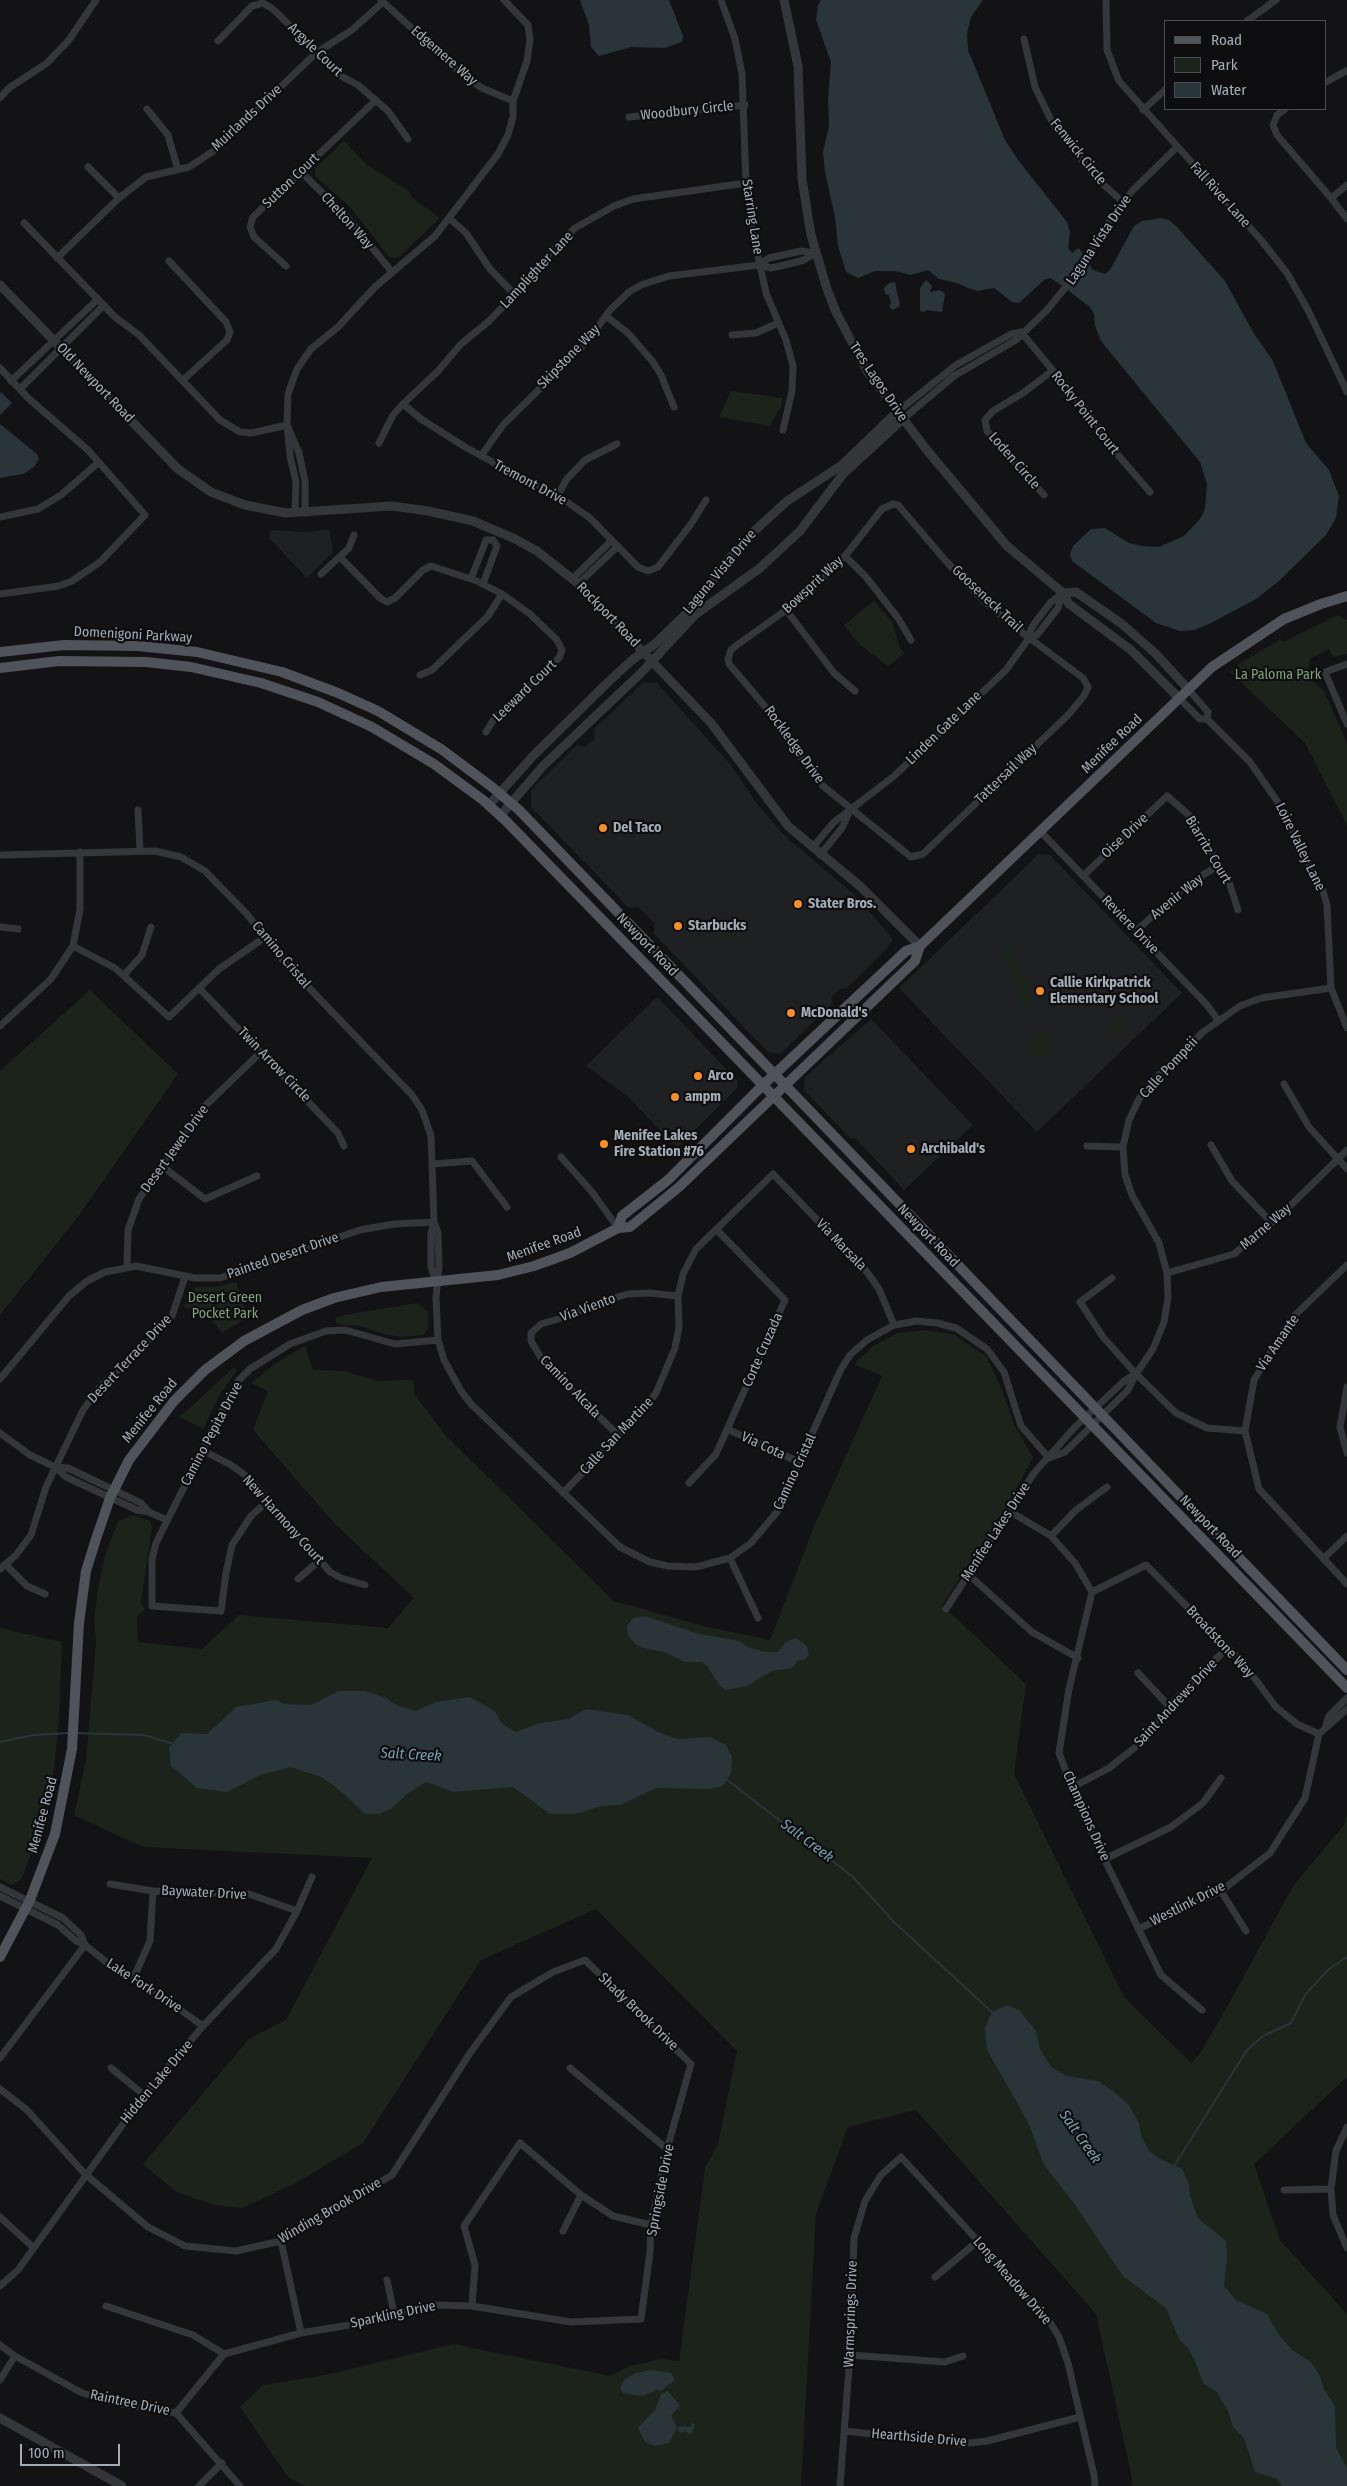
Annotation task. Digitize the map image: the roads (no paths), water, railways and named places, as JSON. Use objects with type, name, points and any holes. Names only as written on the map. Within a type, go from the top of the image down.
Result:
[{"type":"main road","name":"Menifee Road","points":[[618,1228],[622,1216],[668,1180],[763,1086],[906,951],[920,946],[1212,667],[1245,643],[1273,626],[1321,604],[1347,596]]},
{"type":"main road","name":"Domenigoni Parkway","points":[[0,652],[64,644],[138,646],[197,652],[282,672],[338,693],[378,711],[441,748],[499,792]]},
{"type":"main road","name":"Domenigoni Parkway","points":[[0,668],[58,661],[146,662],[191,667],[261,684],[318,702],[372,727],[434,764],[489,805]]},
{"type":"main road","name":"Newport Road","points":[[499,792],[785,1085],[1347,1670]]},
{"type":"main road","name":"Newport Road","points":[[489,805],[1347,1688]]},
{"type":"main road","name":"Menifee Road","points":[[0,1957],[28,1904],[55,1834],[68,1776],[74,1731],[79,1623],[86,1571],[112,1494],[138,1447],[174,1401],[205,1370],[244,1341],[302,1310],[334,1298],[381,1287],[498,1275],[534,1266],[570,1253],[618,1228],[630,1227],[668,1198],[915,961],[920,946]]},
{"type":"street","points":[[0,98],[9,88],[47,63],[69,40],[96,0]]},
{"type":"street","points":[[295,513],[296,482],[286,425],[288,394],[296,369],[311,349],[338,327],[375,287],[434,236],[475,181],[498,154],[508,135],[513,117],[514,101],[527,61],[530,40],[528,25],[504,0]]},
{"type":"street","name":"Starring Lane","points":[[721,0],[739,55],[745,105],[746,183],[759,265],[766,293],[786,340],[793,366],[792,391],[783,430]]},
{"type":"street","name":"Tres Lagos Drive","points":[[784,0],[798,66],[802,179],[815,253],[827,289],[847,336],[867,371],[900,416],[1002,540],[1030,567],[1063,593],[1069,604],[1130,650],[1179,698]]},
{"type":"street","name":"Fall River Lane","points":[[1106,0],[1107,50],[1112,67],[1126,92],[1261,240],[1287,273],[1309,312],[1347,392]]},
{"type":"street","points":[[1248,20],[1276,0]]},
{"type":"street","name":"Edgemere Way","points":[[382,1],[463,75],[482,88],[514,101]]},
{"type":"street","name":"Muirlands Drive","points":[[57,258],[119,198],[146,177],[189,167],[215,150],[316,53],[352,30],[382,1]]},
{"type":"street","name":"Argyle Court","points":[[218,41],[252,6],[263,2],[273,8],[341,76],[358,86],[388,111],[408,139]]},
{"type":"street","name":"Fenwick Circle","points":[[1024,39],[1035,87],[1053,124],[1096,178],[1123,202]]},
{"type":"street","points":[[1327,81],[1346,71]]},
{"type":"street","points":[[1143,110],[1164,91]]},
{"type":"street","name":"Sutton Court","points":[[286,266],[254,237],[250,227],[253,217],[376,100]]},
{"type":"street","name":"Woodbury Circle","points":[[629,117],[745,105]]},
{"type":"street","points":[[147,109],[168,135],[178,170]]},
{"type":"street","points":[[1284,110],[1277,115],[1273,125],[1277,135],[1332,198],[1347,219]]},
{"type":"street","name":"Laguna Vista Drive","points":[[489,805],[540,749],[694,606],[737,549],[774,512],[800,491],[842,465],[900,416],[954,376],[1016,340],[1021,332],[1060,296],[1090,256],[1104,230],[1123,202],[1177,147]]},
{"type":"street","points":[[88,167],[119,198]]},
{"type":"street","name":"Chelton Way","points":[[300,171],[348,218],[392,272]]},
{"type":"street","name":"Lamplighter Lane","points":[[379,443],[394,415],[403,404],[438,371],[460,345],[489,321],[515,295],[564,238],[594,216],[614,206],[656,195],[746,183]]},
{"type":"street","points":[[1332,198],[1347,185]]},
{"type":"street","points":[[449,218],[466,233],[490,269],[515,295]]},
{"type":"street","points":[[24,223],[115,317],[139,336],[183,380],[220,420],[240,432],[252,433],[286,425]]},
{"type":"street","name":"Skipstone Way","points":[[481,456],[503,425],[587,342],[619,300],[630,292],[652,281],[669,276],[759,265],[771,268],[804,260],[815,253]]},
{"type":"street","points":[[170,261],[226,322],[230,332],[227,340],[183,380]]},
{"type":"street","name":"Old Newport Road","points":[[0,285],[192,480]]},
{"type":"street","points":[[12,381],[98,299]]},
{"type":"street","points":[[20,389],[104,305]]},
{"type":"street","points":[[606,316],[628,333],[653,362],[661,375],[674,407]]},
{"type":"street","points":[[74,322],[81,329]]},
{"type":"street","points":[[732,335],[756,332],[778,324]]},
{"type":"street","name":"Rocky Point Court","points":[[1021,332],[1089,414],[1118,455],[1150,492]]},
{"type":"street","points":[[32,360],[41,369]]},
{"type":"street","points":[[0,368],[20,389],[73,435],[145,515],[113,549],[80,577],[59,586],[0,594]]},
{"type":"street","name":"Loden Circle","points":[[1044,495],[987,431],[985,420],[993,411],[1023,393],[1052,371]]},
{"type":"street","name":"Tremont Drive","points":[[403,404],[433,427],[481,456],[557,496],[590,518],[638,567],[648,571],[658,567],[691,524],[706,500]]},
{"type":"street","name":"Laguna Vista Drive","points":[[500,816],[543,766],[641,673],[650,660],[696,614],[771,558],[812,518],[851,466],[900,416]]},
{"type":"street","points":[[286,425],[300,460],[305,481],[305,513]]},
{"type":"street","points":[[557,496],[566,480],[585,460],[617,444]]},
{"type":"street","points":[[291,462],[300,460]]},
{"type":"street","points":[[0,517],[38,509],[61,494],[99,462]]},
{"type":"street","name":"Rockport Road","points":[[192,480],[211,492],[245,505],[295,513],[392,506],[428,511],[473,521],[497,530],[537,551],[575,581],[711,723],[732,748],[788,826],[861,887],[920,946]]},
{"type":"street","name":"Bowsprit Way","points":[[728,659],[731,650],[786,611],[845,556],[882,509],[893,504]]},
{"type":"street","name":"Gooseneck Trail","points":[[893,504],[898,505],[944,560],[978,595],[1029,638],[1083,678],[1088,687]]},
{"type":"street","points":[[493,540],[497,530]]},
{"type":"street","points":[[321,574],[349,548],[354,535]]},
{"type":"street","points":[[471,579],[486,540],[493,540]]},
{"type":"street","points":[[483,584],[497,546],[493,540]]},
{"type":"street","points":[[575,581],[593,558],[612,540]]},
{"type":"street","points":[[575,581],[600,564],[618,546]]},
{"type":"street","points":[[480,556],[491,560]]},
{"type":"street","points":[[845,556],[866,577],[898,618],[911,640]]},
{"type":"street","points":[[340,557],[380,598],[387,602],[395,598],[423,570],[431,566],[471,579],[502,594],[488,616],[432,670],[420,675]]},
{"type":"street","points":[[593,558],[600,564]]},
{"type":"street","name":"Tres Lagos Drive","points":[[1063,593],[1076,592],[1122,624],[1156,654],[1188,689]]},
{"type":"street","name":"Linden Gate Lane","points":[[812,848],[830,827],[893,777],[999,676],[1029,638],[1037,635],[1058,608],[1063,593]]},
{"type":"street","name":"Leeward Court","points":[[486,732],[494,719],[559,658],[562,650],[557,640],[537,620],[502,594]]},
{"type":"street","points":[[786,611],[834,673],[856,691]]},
{"type":"street","name":"Rockledge Drive","points":[[728,659],[729,664],[769,711],[814,775],[850,810],[905,854],[917,857]]},
{"type":"street","points":[[1347,664],[1325,672],[1347,724]]},
{"type":"street","name":"Tattersail Way","points":[[917,857],[923,854],[1068,714],[1084,696],[1088,687]]},
{"type":"street","name":"Loire Valley Lane","points":[[1188,689],[1208,712],[1207,719]]},
{"type":"street","name":"Loire Valley Lane","points":[[1179,698],[1200,719],[1207,719],[1250,762],[1278,801],[1323,891],[1329,918],[1331,988],[1347,1028]]},
{"type":"street","name":"Biarritz Court","points":[[1167,796],[1191,817],[1229,882],[1238,910]]},
{"type":"street","name":"Oise Drive","points":[[1083,876],[1167,796]]},
{"type":"street","points":[[138,810],[140,850]]},
{"type":"street","name":"Linden Gate Lane","points":[[820,854],[838,833],[850,810]]},
{"type":"street","points":[[830,827],[838,833]]},
{"type":"street","name":"Reviere Drive","points":[[1041,832],[1206,1005],[1218,1020]]},
{"type":"street","name":"Camino Cristal","points":[[0,856],[140,850],[170,853],[198,866],[246,913],[264,938],[418,1102],[431,1136],[434,1222],[430,1232],[431,1267],[436,1282],[438,1340],[444,1360],[461,1392],[620,1547],[650,1562],[683,1568],[710,1564],[730,1558],[751,1543],[777,1512],[841,1369],[850,1355],[867,1340],[894,1325],[918,1321],[943,1324],[956,1328],[987,1349],[1004,1372],[1022,1426],[1049,1458]]},
{"type":"street","points":[[1,1023],[51,979],[73,946],[80,909],[80,852]]},
{"type":"street","name":"Avenir Way","points":[[1136,931],[1187,885],[1219,865]]},
{"type":"street","points":[[0,927],[18,929]]},
{"type":"street","points":[[124,975],[142,954],[151,927]]},
{"type":"street","points":[[73,946],[106,961],[169,1017],[219,969],[264,938]]},
{"type":"street","name":"Twin Arrow Circle","points":[[199,988],[338,1133],[344,1146]]},
{"type":"street","name":"Calle Pompeii","points":[[1088,1422],[1123,1382],[1136,1374],[1153,1349],[1164,1322],[1168,1298],[1167,1273],[1159,1243],[1132,1195],[1125,1175],[1123,1147],[1130,1120],[1139,1099],[1152,1082],[1218,1020],[1240,1006],[1261,998],[1331,988]]},
{"type":"street","name":"Desert Jewel Drive","points":[[127,1267],[126,1242],[130,1218],[139,1199],[208,1102],[261,1052]]},
{"type":"street","points":[[1284,1084],[1309,1127],[1347,1169]]},
{"type":"street","points":[[1211,1145],[1232,1181],[1272,1223]]},
{"type":"street","points":[[1087,1146],[1123,1147]]},
{"type":"street","name":"Marne Way","points":[[1167,1273],[1234,1254],[1272,1223],[1347,1150]]},
{"type":"street","points":[[561,1157],[592,1192],[618,1228]]},
{"type":"street","points":[[432,1164],[472,1161],[507,1208]]},
{"type":"street","points":[[162,1166],[205,1199],[257,1176]]},
{"type":"street","name":"Calle San Martine","points":[[563,1493],[619,1436],[656,1393],[676,1348],[679,1327],[678,1296],[688,1261],[696,1249],[773,1174]]},
{"type":"street","name":"Via Marsala","points":[[773,1174],[867,1272],[879,1289],[894,1325]]},
{"type":"street","name":"Painted Desert Drive","points":[[0,1379],[77,1288],[96,1276],[127,1267],[152,1268],[186,1277],[204,1279],[229,1276],[360,1230],[394,1224],[434,1222]]},
{"type":"street","name":"Corte Cruzada","points":[[689,1483],[716,1454],[785,1300],[716,1229]]},
{"type":"street","name":"Via Amante","points":[[1347,1265],[1290,1320],[1254,1380],[1245,1431],[1259,1489],[1347,1584]]},
{"type":"street","name":"Desert Terrace Drive","points":[[3,1567],[31,1536],[55,1467],[91,1398],[172,1316],[186,1277]]},
{"type":"street","points":[[1112,1278],[1080,1302],[1103,1337],[1136,1374],[1176,1412],[1207,1428],[1245,1431]]},
{"type":"street","name":"Via Viento","points":[[531,1334],[542,1324],[628,1294],[649,1293],[678,1296]]},
{"type":"street","name":"Camino Pepita Drive","points":[[269,1500],[251,1516],[232,1546],[226,1573],[222,1611],[152,1606],[152,1559],[156,1543],[239,1380],[250,1369],[290,1344],[307,1336],[326,1332],[345,1330],[394,1344],[438,1340]]},
{"type":"street","name":"Camino Alcala","points":[[531,1334],[534,1349],[544,1363],[619,1436]]},
{"type":"street","points":[[1347,1388],[1340,1427],[1347,1453]]},
{"type":"street","name":"Menifee Lakes Drive","points":[[1049,1458],[1065,1452],[1098,1412]]},
{"type":"street","name":"Menifee Lakes Drive","points":[[946,1609],[1011,1512],[1023,1489],[1049,1458],[1057,1445],[1088,1422]]},
{"type":"street","name":"Via Cota","points":[[727,1429],[799,1462]]},
{"type":"street","points":[[0,1432],[30,1456],[55,1467],[68,1468],[112,1494],[141,1503],[149,1512],[167,1520]]},
{"type":"street","name":"New Harmony Court","points":[[202,1450],[231,1465],[249,1478],[319,1561],[341,1578],[365,1585]]},
{"type":"street","points":[[1051,1536],[1076,1510],[1108,1487]]},
{"type":"street","points":[[1011,1512],[1051,1536],[1075,1563],[1092,1592]]},
{"type":"street","points":[[1324,1558],[1347,1536]]},
{"type":"street","points":[[730,1558],[758,1618]]},
{"type":"street","points":[[298,1579],[319,1561]]},
{"type":"street","name":"Broadstone Way","points":[[1092,1592],[1146,1565],[1228,1647],[1276,1706],[1297,1724],[1319,1734]]},
{"type":"street","points":[[3,1567],[27,1586],[45,1594]]},
{"type":"street","points":[[969,1575],[1032,1632],[1078,1658]]},
{"type":"street","name":"Champions Drive","points":[[1092,1592],[1078,1658],[1069,1688],[1059,1753],[1071,1788],[1161,1975],[1202,2010]]},
{"type":"street","name":"Saint Andrews Drive","points":[[1071,1788],[1109,1768],[1147,1738],[1169,1706],[1228,1647]]},
{"type":"street","points":[[1138,1673],[1169,1706]]},
{"type":"street","points":[[1325,1728],[1329,1716],[1347,1698]]},
{"type":"street","points":[[1319,1734],[1347,1709]]},
{"type":"street","name":"Westlink Drive","points":[[1138,1929],[1221,1891],[1270,1853],[1305,1798],[1319,1734]]},
{"type":"street","points":[[1105,1859],[1171,1827],[1203,1803],[1221,1778]]},
{"type":"street","name":"Hidden Lake Drive","points":[[0,2286],[18,2270],[85,2174],[144,2095],[203,2026],[276,1949],[297,1911],[312,1877]]},
{"type":"street","name":"Baywater Drive","points":[[110,1884],[153,1891],[249,1894],[297,1911]]},
{"type":"street","name":"Lake Fork Drive","points":[[0,1887],[58,1925],[76,1941],[85,1944],[110,1966],[134,1977],[203,2026]]},
{"type":"street","points":[[134,1977],[150,1941],[153,1891]]},
{"type":"street","points":[[1221,1891],[1246,1931]]},
{"type":"street","name":"Lake Fork Drive","points":[[0,1896],[28,1904],[63,1918],[81,1935],[85,1944]]},
{"type":"street","points":[[58,1925],[63,1918]]},
{"type":"street","points":[[0,2058],[85,1944]]},
{"type":"street","name":"Shady Brook Drive","points":[[585,1960],[691,2064]]},
{"type":"street","name":"Winding Brook Drive","points":[[0,2089],[27,2110],[85,2174],[148,2227],[185,2246],[236,2251],[281,2241],[392,2175],[470,2053],[512,1997],[553,1972],[585,1960]]},
{"type":"street","name":"Springside Drive","points":[[640,2319],[650,2252],[651,2225],[667,2148],[691,2064]]},
{"type":"street","points":[[111,2068],[144,2095]]},
{"type":"street","points":[[570,2068],[667,2148]]},
{"type":"street","points":[[1347,2127],[1336,2151],[1331,2189],[1333,2215],[1347,2248]]},
{"type":"street","points":[[472,2306],[475,2264],[464,2226],[520,2143],[581,2195],[613,2216],[651,2225]]},
{"type":"street","name":"Long Meadow Drive","points":[[901,2157],[1051,2324],[1068,2363],[1095,2486]]},
{"type":"street","name":"Warmsprings Drive","points":[[840,2486],[846,2431],[854,2238],[865,2201],[881,2175],[901,2157]]},
{"type":"street","points":[[1284,2190],[1331,2189]]},
{"type":"street","points":[[562,2232],[581,2195]]},
{"type":"street","points":[[0,2217],[34,2248]]},
{"type":"street","points":[[281,2241],[301,2333]]},
{"type":"street","points":[[935,2277],[978,2241]]},
{"type":"street","points":[[387,2280],[394,2313]]},
{"type":"street","name":"Sparkling Drive","points":[[224,2354],[301,2333],[349,2325],[435,2305],[472,2306],[571,2322],[640,2319]]},
{"type":"street","points":[[106,2306],[193,2335],[224,2354],[176,2413]]},
{"type":"street","name":"Raintree Drive","points":[[0,2345],[15,2356],[82,2393],[121,2404],[176,2413],[222,2463],[240,2486]]},
{"type":"street","points":[[850,2354],[945,2362],[963,2356]]},
{"type":"street","points":[[0,2380],[15,2356]]},
{"type":"street","name":"Hearthside Drive","points":[[846,2431],[960,2444],[987,2441],[1080,2417]]},
{"type":"street","points":[[0,2418],[122,2486]]},
{"type":"street","points":[[199,2486],[222,2463]]},
{"type":"water","points":[[580,0],[669,0],[683,36],[682,42],[664,48],[631,47],[599,56],[591,47],[589,25]]},
{"type":"water","points":[[821,0],[983,0],[971,17],[967,34],[968,50],[1005,140],[1018,160],[1067,222],[1070,232],[1068,248],[1072,253],[1079,248],[1093,270],[1105,274],[1110,270],[1134,226],[1142,221],[1161,218],[1169,220],[1177,227],[1225,281],[1253,332],[1273,361],[1306,443],[1329,470],[1339,496],[1336,518],[1326,535],[1279,581],[1256,599],[1209,624],[1194,630],[1180,631],[1156,623],[1072,561],[1070,554],[1073,546],[1091,529],[1105,528],[1129,543],[1142,546],[1159,547],[1184,536],[1200,519],[1205,509],[1207,484],[1200,462],[1101,341],[1095,326],[1094,314],[1090,307],[1050,278],[1044,280],[1019,303],[1012,302],[994,288],[978,291],[939,279],[928,270],[911,275],[895,271],[875,271],[858,278],[846,272],[838,246],[835,217],[825,172],[823,152],[829,126],[828,99],[831,62],[816,20],[818,5]]},
{"type":"water","points":[[926,280],[932,286],[930,292],[940,290],[945,294],[942,312],[920,311],[920,288]]},
{"type":"water","points":[[895,282],[900,306],[892,310],[889,306],[891,303],[889,295],[885,294],[884,288],[889,283]]},
{"type":"water","points":[[0,393],[12,403],[0,415]]},
{"type":"water","points":[[0,424],[37,454],[39,459],[34,467],[23,474],[0,478]]},
{"type":"water","points":[[645,1616],[699,1634],[739,1641],[750,1648],[764,1652],[778,1652],[786,1642],[796,1638],[807,1646],[809,1655],[804,1660],[798,1660],[792,1668],[772,1671],[747,1686],[726,1690],[720,1686],[707,1666],[702,1662],[684,1662],[665,1652],[643,1648],[635,1644],[628,1635],[627,1626],[633,1618]]},
{"type":"water","points":[[338,1691],[365,1691],[386,1698],[398,1706],[416,1711],[436,1702],[470,1697],[496,1712],[501,1723],[516,1732],[540,1723],[569,1719],[586,1709],[628,1715],[658,1732],[677,1739],[710,1737],[726,1745],[732,1757],[731,1774],[722,1786],[711,1789],[656,1788],[621,1805],[602,1806],[575,1814],[550,1814],[513,1787],[454,1792],[426,1782],[408,1793],[392,1808],[380,1814],[365,1814],[337,1788],[321,1777],[291,1767],[260,1775],[227,1792],[197,1788],[171,1766],[169,1748],[181,1733],[207,1734],[236,1707],[276,1700],[284,1704],[311,1705]]},
{"type":"water","points":[[1007,2005],[1019,2010],[1036,2031],[1040,2049],[1051,2067],[1067,2076],[1098,2081],[1113,2091],[1128,2104],[1139,2123],[1141,2136],[1150,2152],[1182,2169],[1189,2184],[1190,2196],[1198,2218],[1226,2241],[1227,2257],[1224,2286],[1236,2300],[1267,2314],[1279,2335],[1292,2350],[1312,2363],[1320,2376],[1324,2389],[1335,2406],[1336,2448],[1347,2468],[1347,2486],[1282,2486],[1277,2479],[1255,2472],[1244,2438],[1233,2427],[1228,2411],[1217,2392],[1203,2383],[1194,2359],[1188,2348],[1179,2339],[1166,2308],[1123,2276],[1073,2202],[1044,2165],[1028,2122],[987,2050],[985,2028],[992,2012]]},
{"type":"water","points":[[650,2370],[671,2373],[675,2380],[661,2391],[657,2390],[642,2396],[623,2393],[620,2388],[624,2380],[634,2374]]},
{"type":"water","points":[[668,2391],[680,2406],[671,2415],[677,2428],[669,2443],[655,2446],[645,2442],[638,2428],[655,2410],[661,2394]]},
{"type":"water","points":[[691,2423],[695,2425],[692,2433],[689,2434],[686,2431],[681,2433],[677,2430],[679,2426],[691,2427]]},
{"type":"waterway","name":"Salt Creek","points":[[0,1742],[34,1735],[68,1733]]},
{"type":"waterway","name":"Salt Creek","points":[[75,1733],[143,1735],[174,1744]]},
{"type":"waterway","name":"Salt Creek","points":[[726,1779],[853,1877],[895,1923],[993,2013]]},
{"type":"waterway","points":[[1174,2166],[1247,2050],[1263,2036],[1291,2023],[1305,1995],[1329,1969],[1347,1957]]},
{"type":"place","name":"Del Taco","points":[[603,828]]},
{"type":"place","name":"Stater Bros.","points":[[798,904]]},
{"type":"place","name":"Starbucks","points":[[678,926]]},
{"type":"place","name":"Callie Kirkpatrick Elementary School","points":[[1040,991]]},
{"type":"place","name":"McDonald's","points":[[791,1013]]},
{"type":"place","name":"Arco","points":[[698,1076]]},
{"type":"place","name":"ampm","points":[[675,1097]]},
{"type":"place","name":"Menifee Lakes Fire Station #76","points":[[604,1144]]},
{"type":"place","name":"Archibald's","points":[[911,1149]]},
{"type":"park label","name":"La Paloma Park","points":[[1278,675]]},
{"type":"park label","name":"Desert Green Pocket Park","points":[[225,1306]]}]
